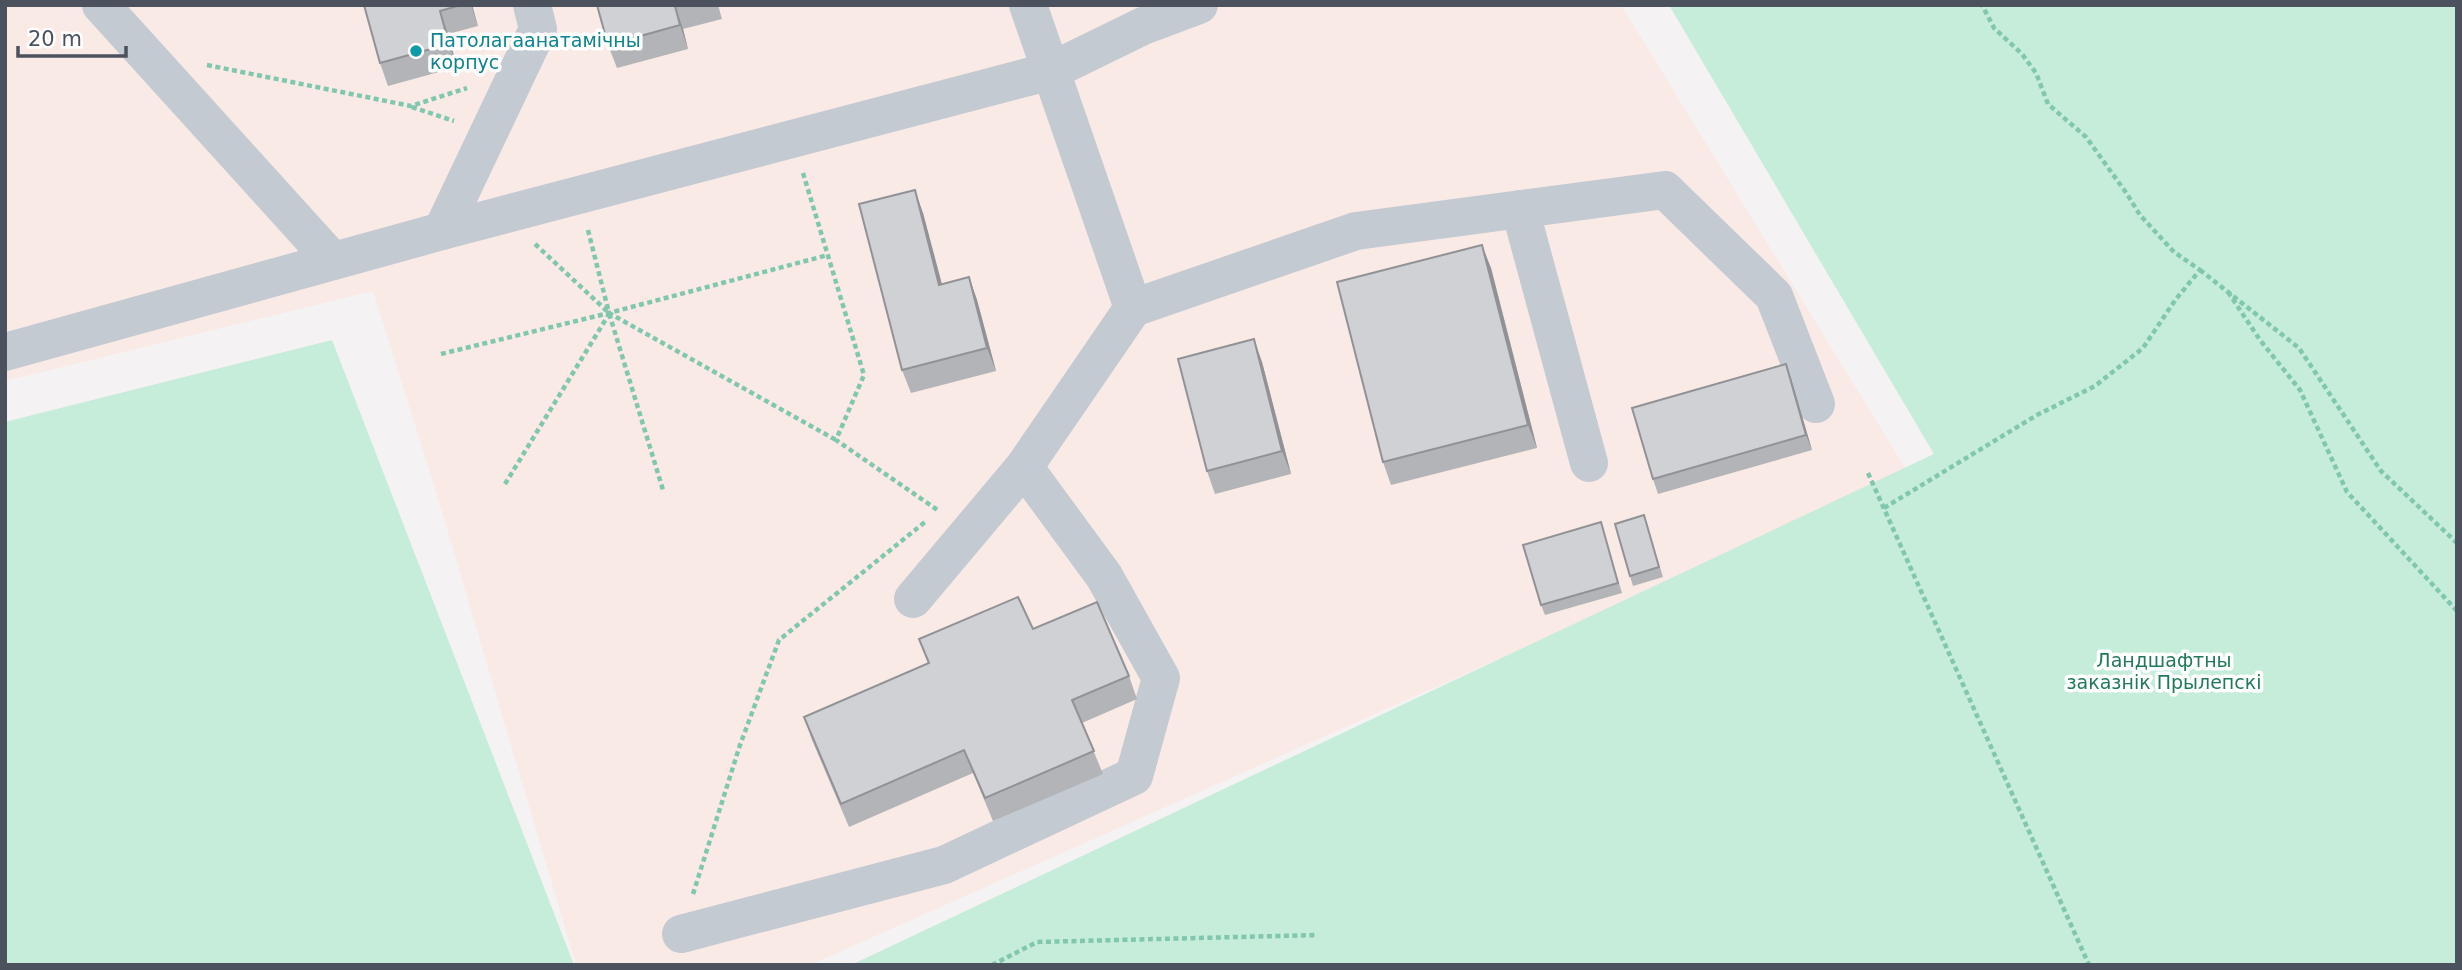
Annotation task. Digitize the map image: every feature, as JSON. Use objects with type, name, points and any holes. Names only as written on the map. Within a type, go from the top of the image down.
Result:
[{"type":"lane","points":[[101,5],[333,261]]},
{"type":"lane","points":[[442,231],[538,29],[531,5]]},
{"type":"lane","points":[[1028,5],[1133,307]]},
{"type":"lane","points":[[5,352],[579,194],[1051,71],[1143,26],[1199,5]]},
{"type":"lane","points":[[914,599],[1024,467],[1133,307],[1356,231],[1665,190],[1773,296],[1815,404]]},
{"type":"lane","points":[[1520,209],[1589,463]]},
{"type":"lane","points":[[681,934],[944,865],[1134,776],[1161,678],[1104,576],[1024,467]]},
{"type":"path","points":[[1982,5],[1994,28],[2022,54],[2036,73],[2048,104],[2086,137],[2140,215],[2174,252],[2299,348],[2381,471],[2457,543]]},
{"type":"path","points":[[144,53],[411,106],[518,72]]},
{"type":"path","points":[[793,139],[864,375],[835,440]]},
{"type":"path","points":[[579,194],[609,313],[663,490]]},
{"type":"path","points":[[503,215],[609,313],[835,440],[939,510],[779,640],[740,745],[681,934]]},
{"type":"path","points":[[441,354],[828,255]]},
{"type":"path","points":[[1884,508],[2037,415],[2095,386],[2143,348],[2176,299],[2200,270]]},
{"type":"path","points":[[2228,292],[2260,340],[2300,390],[2347,492],[2457,611]]},
{"type":"path","points":[[505,484],[609,313]]},
{"type":"path","points":[[1868,473],[2089,965]]},
{"type":"path","points":[[992,965],[1037,942],[1318,935]]},
{"type":"shaded area","points":[[5,5],[1621,5],[1910,476],[810,965],[576,965],[438,498],[373,291],[5,381]]},
{"type":"green space","name":"Ландшафтны заказнік Прылепскі","points":[[1669,5],[2457,5],[2457,965],[851,965],[1934,454]]},
{"type":"green space","points":[[332,340],[574,965],[5,965],[5,422]]},
{"type":"building","points":[[364,5],[461,5],[440,11],[449,44],[380,63]]},
{"type":"building","points":[[597,5],[678,5],[675,6],[680,25],[608,45]]},
{"type":"building","points":[[915,190],[939,285],[969,277],[987,348],[902,370],[859,204]]},
{"type":"building","points":[[1482,245],[1528,425],[1383,462],[1337,282]]},
{"type":"building","points":[[1254,339],[1282,451],[1207,471],[1178,359]]},
{"type":"building","points":[[1786,364],[1806,435],[1653,479],[1632,408]]},
{"type":"building","points":[[1644,515],[1659,567],[1630,576],[1615,524]]},
{"type":"building","points":[[1601,522],[1618,583],[1541,605],[1523,545]]},
{"type":"building","points":[[1018,597],[1033,629],[1097,602],[1129,676],[1072,700],[1094,751],[985,798],[964,750],[841,804],[804,717],[929,663],[919,639]]},
{"type":"place","name":"Патолагаанатамічны корпус","points":[[416,51]]}]
